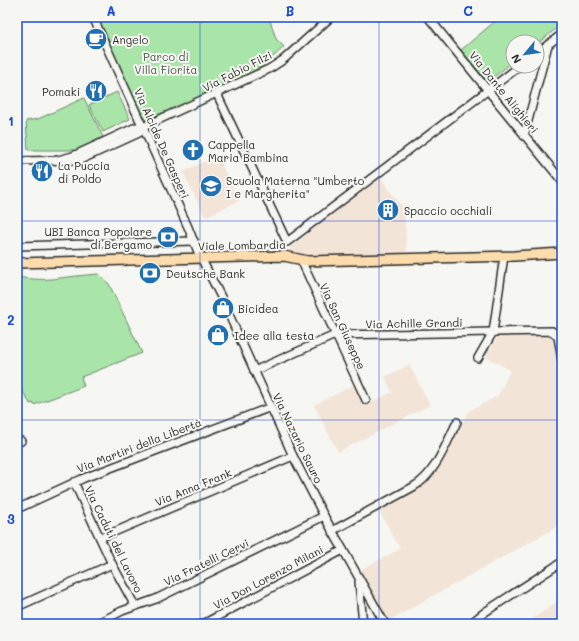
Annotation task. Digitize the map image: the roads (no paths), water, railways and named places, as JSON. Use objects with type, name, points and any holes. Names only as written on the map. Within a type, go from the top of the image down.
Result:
[{"type":"main road","name":"Viale Lombardia","points":[[17,263],[284,256],[290,256],[301,260],[504,256],[562,253]]},
{"type":"street","name":"Via Alcide De Gasperi","points":[[93,17],[201,258]]},
{"type":"street","name":"Via Fabio Filzi","points":[[17,161],[71,161],[83,159],[139,133],[143,128],[274,66],[331,17]]},
{"type":"street","name":"Via Dante Alighieri","points":[[428,17],[562,181]]},
{"type":"street","points":[[545,47],[562,34]]},
{"type":"street","points":[[524,136],[548,45]]},
{"type":"street","points":[[217,94],[287,242],[509,74]]},
{"type":"street","name":"Viale Lombardia","points":[[17,246],[194,241]]},
{"type":"street","points":[[478,358],[493,332],[504,256]]},
{"type":"street","name":"Via Nazario Sauro","points":[[201,258],[293,456],[332,531],[385,624]]},
{"type":"street","name":"Via San Giuseppe","points":[[301,260],[366,400]]},
{"type":"street","name":"Via Achille Grandi","points":[[335,336],[552,331],[558,336],[562,360]]},
{"type":"street","points":[[254,371],[335,336]]},
{"type":"street","name":"Via Martiri della Libertà","points":[[17,509],[74,482],[271,407]]},
{"type":"street","points":[[332,531],[413,487],[424,479],[431,471],[457,422]]},
{"type":"street","name":"Via Anna Frank","points":[[100,538],[293,456]]},
{"type":"street","name":"Via Caduti del Lavoro","points":[[74,482],[112,564],[134,606]]},
{"type":"street","name":"Via Fratelli Cervi","points":[[96,624],[134,606],[156,599],[324,516]]},
{"type":"street","name":"Via Don Lorenzo Milani","points":[[203,624],[343,550]]},
{"type":"street","points":[[470,624],[484,612],[562,562]]},
{"type":"street","points":[[17,607],[112,564]]},
{"type":"street","points":[[359,579],[363,624]]},
{"type":"place","name":"Angelo","points":[[96,39]]},
{"type":"place","name":"Pomaki","points":[[96,91]]},
{"type":"place","name":"Cappella Maria Bambina","points":[[193,150]]},
{"type":"place","name":"La Puccia di Poldo","points":[[42,171]]},
{"type":"place","name":"Scuola Materna \"Umberto I e Margherita\"","points":[[211,186]]},
{"type":"place","name":"Spaccio occhiali","points":[[388,210]]},
{"type":"place","name":"UBI Banca Popolare di Bergamo","points":[[168,237]]},
{"type":"place","name":"Deutsche Bank","points":[[150,273]]},
{"type":"place","name":"Bicidea","points":[[223,308]]},
{"type":"place","name":"Idee alla testa","points":[[218,335]]},
{"type":"park label","name":"Parco di Villa Fiorita","points":[[166,62]]}]
